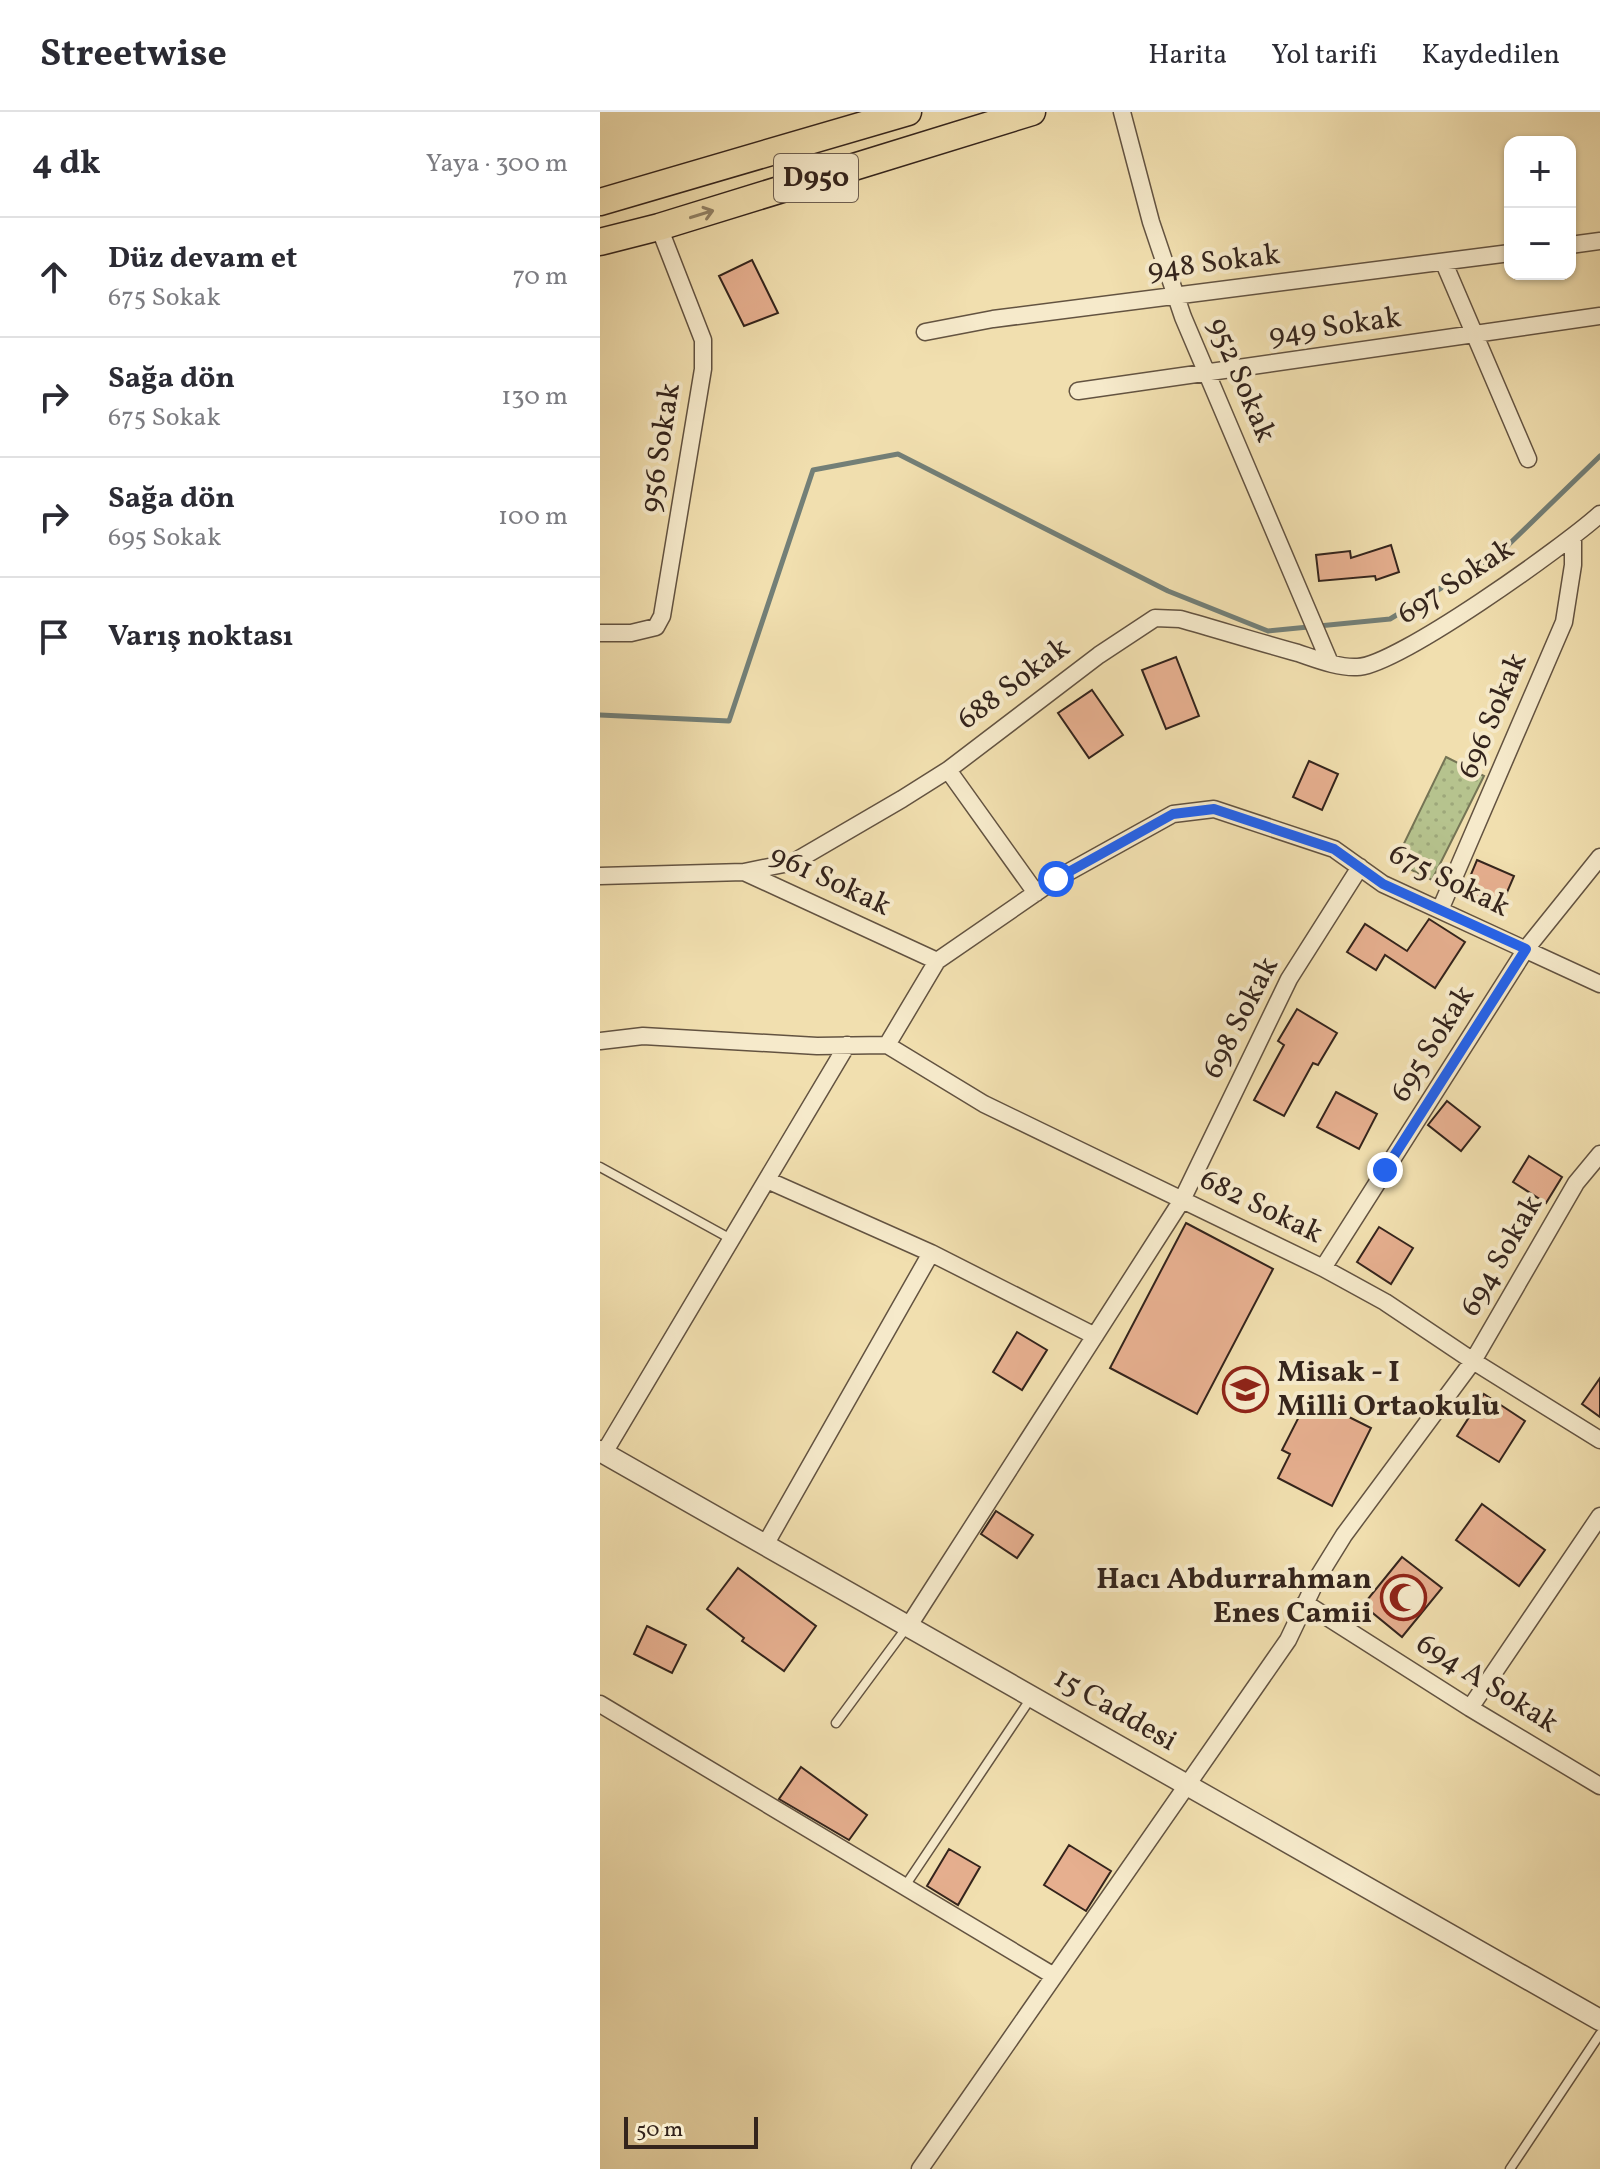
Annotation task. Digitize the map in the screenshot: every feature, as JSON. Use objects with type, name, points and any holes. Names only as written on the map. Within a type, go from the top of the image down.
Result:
[{"type":"highway","name":"D950","points":[[600,202],[908,112]]},
{"type":"highway","name":"D950","points":[[600,242],[659,227],[1032,112]]},
{"type":"street","name":"952 Sokak","points":[[1122,112],[1151,222],[1183,317],[1330,663]]},
{"type":"street","name":"956 Sokak","points":[[600,633],[631,633],[656,627],[662,616],[703,369],[703,340],[659,227]]},
{"type":"street","points":[[1576,244],[1600,241]]},
{"type":"street","name":"948 Sokak","points":[[925,332],[993,319],[1504,254]]},
{"type":"street","points":[[1444,263],[1528,459]]},
{"type":"street","name":"949 Sokak","points":[[1078,391],[1600,316]]},
{"type":"street","name":"697 Sokak","points":[[1330,663],[1359,668],[1399,653],[1573,537],[1600,514]]},
{"type":"street","name":"696 Sokak","points":[[1440,910],[1564,622],[1573,565],[1573,537]]},
{"type":"street","name":"688 Sokak","points":[[744,872],[794,862],[902,799],[948,770],[1099,655],[1155,618],[1180,619],[1330,663]]},
{"type":"street","points":[[948,770],[1036,893]]},
{"type":"street","name":"675 Sokak","points":[[937,961],[1056,879],[1173,814],[1214,809],[1334,849],[1383,884],[1600,984]]},
{"type":"street","name":"695 Sokak","points":[[1323,1268],[1526,949],[1600,857]]},
{"type":"street","name":"698 Sokak","points":[[908,1627],[1182,1200],[1289,979],[1360,867]]},
{"type":"street","name":"961 Sokak","points":[[600,876],[744,872],[937,961]]},
{"type":"street","points":[[600,1041],[643,1036],[887,1045],[937,961]]},
{"type":"street","points":[[602,1452],[847,1045]]},
{"type":"street","name":"682 Sokak","points":[[887,1045],[984,1104],[1323,1268],[1385,1302],[1600,1440]]},
{"type":"street","name":"694 Sokak","points":[[920,2169],[1288,1640],[1305,1603],[1344,1535],[1473,1361],[1576,1183],[1600,1154]]},
{"type":"street","points":[[767,1180],[931,1253],[1095,1336]]},
{"type":"street","points":[[765,1545],[931,1253]]},
{"type":"street","name":"15 Caddesi","points":[[602,1452],[1600,2020]]},
{"type":"street","points":[[1470,1708],[1600,1516]]},
{"type":"street","name":"694 A Sokak","points":[[1305,1603],[1600,1786]]},
{"type":"street","points":[[600,1704],[1054,1976]]},
{"type":"lane","points":[[600,1167],[731,1239]]},
{"type":"lane","points":[[836,1723],[908,1627]]},
{"type":"lane","points":[[905,1887],[1032,1697]]},
{"type":"lane","points":[[1510,2169],[1600,2034]]},
{"type":"green space","points":[[1446,757],[1484,776],[1432,880],[1395,862]]},
{"type":"building","points":[[752,260],[778,313],[744,326],[719,276]]},
{"type":"building","points":[[1391,545],[1399,572],[1376,580],[1375,576],[1319,581],[1316,555],[1350,551],[1351,558]]},
{"type":"building","points":[[1176,657],[1199,716],[1166,729],[1142,670]]},
{"type":"building","points":[[1092,690],[1123,735],[1089,758],[1058,713]]},
{"type":"building","points":[[1309,761],[1338,774],[1322,810],[1293,797]]},
{"type":"building","points":[[1477,860],[1514,876],[1499,911],[1462,896]]},
{"type":"building","points":[[1429,919],[1465,942],[1435,988],[1385,955],[1376,970],[1347,952],[1365,924],[1407,951]]},
{"type":"building","points":[[1297,1009],[1337,1033],[1318,1065],[1313,1063],[1284,1116],[1254,1100],[1284,1045],[1278,1041]]},
{"type":"building","points":[[1336,1092],[1377,1114],[1359,1149],[1317,1127]]},
{"type":"building","points":[[1447,1101],[1480,1127],[1461,1151],[1428,1125]]},
{"type":"building","points":[[1529,1156],[1562,1177],[1546,1203],[1513,1182]]},
{"type":"building","points":[[1186,1223],[1273,1269],[1197,1414],[1110,1368]]},
{"type":"building","points":[[1379,1227],[1413,1248],[1391,1284],[1357,1262]]},
{"type":"building","points":[[1017,1332],[1047,1350],[1022,1390],[993,1372]]},
{"type":"building","points":[[1600,1378],[1600,1417],[1582,1404]]},
{"type":"building","points":[[1484,1394],[1525,1421],[1499,1462],[1457,1436]]},
{"type":"building","points":[[1309,1397],[1371,1428],[1332,1506],[1278,1478],[1290,1454],[1282,1450]]},
{"type":"building","points":[[1482,1504],[1545,1550],[1519,1586],[1456,1540]]},
{"type":"building","points":[[996,1511],[1033,1535],[1017,1558],[981,1534]]},
{"type":"building","name":"Hacı Abdurrahman Enes Camii","points":[[1402,1557],[1442,1588],[1402,1637],[1363,1605]]},
{"type":"building","points":[[738,1568],[816,1626],[784,1671],[742,1641],[744,1638],[707,1609]]},
{"type":"building","points":[[647,1626],[686,1645],[672,1673],[634,1654]]},
{"type":"building","points":[[801,1767],[867,1815],[849,1840],[779,1799]]},
{"type":"building","points":[[1069,1845],[1111,1871],[1086,1911],[1044,1885]]},
{"type":"building","points":[[949,1849],[980,1867],[958,1905],[927,1886]]},
{"type":"waterway","points":[[600,715],[729,721],[813,470],[898,454],[1168,591],[1268,631],[1390,619],[1502,551],[1600,456]]},
{"type":"place","name":"Misak - I Milli Ortaokulu","points":[[1246,1390]]},
{"type":"place","name":"Hacı Abdurrahman Enes Camii","points":[[1403,1597]]},
{"type":"route","points":[[1056,879],[1173,814],[1214,809],[1334,849],[1383,884],[1526,949],[1385,1170]]}]
